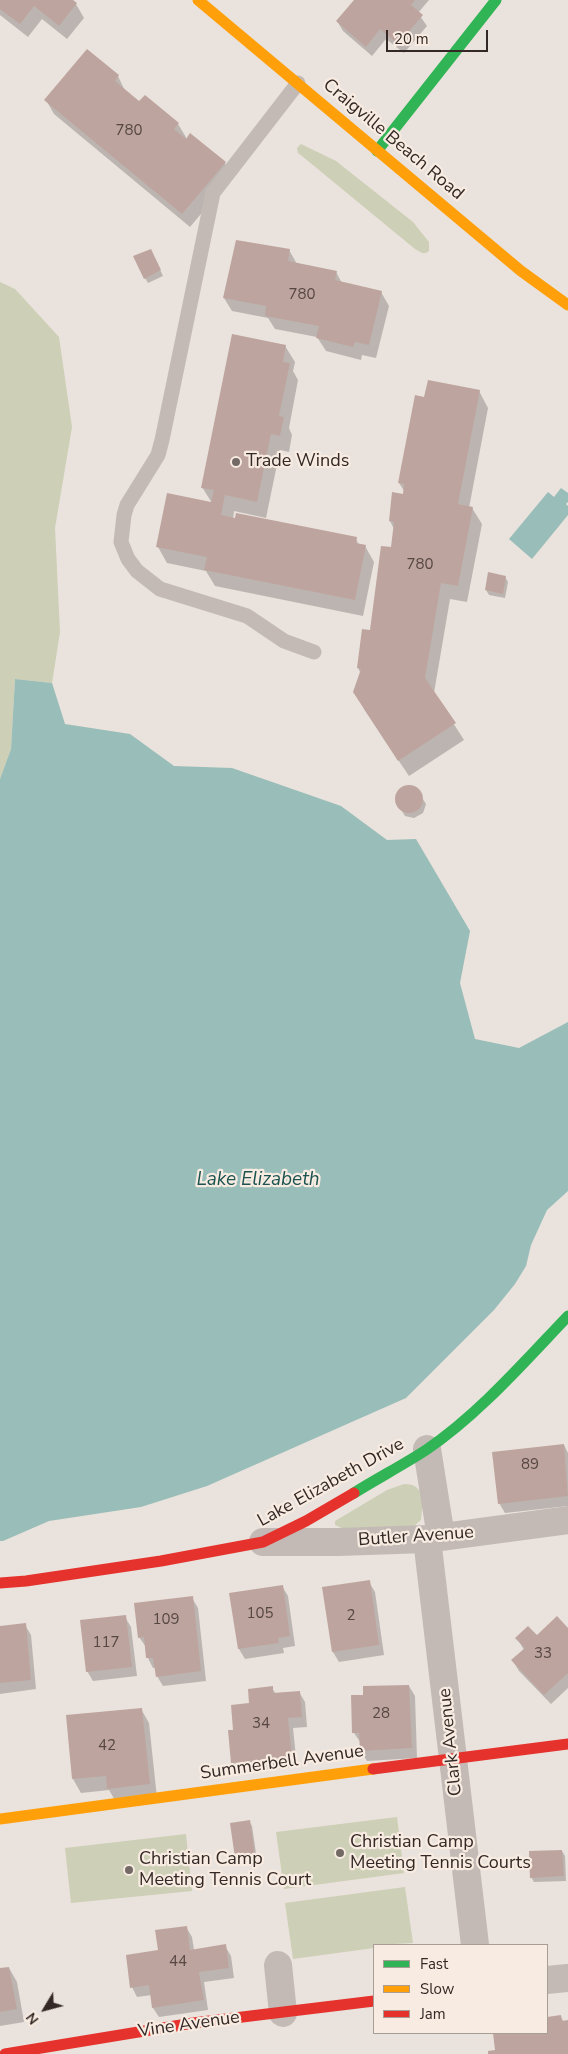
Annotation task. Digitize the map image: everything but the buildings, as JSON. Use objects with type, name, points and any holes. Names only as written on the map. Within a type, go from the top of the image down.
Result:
[{"type":"street","name":"Craigville Beach Road","points":[[198,0],[521,271],[568,305]]},
{"type":"street","points":[[377,151],[496,0]]},
{"type":"street","name":"Lake Elizabeth Drive","points":[[0,1583],[161,1561],[263,1542],[306,1521],[427,1449],[470,1414],[506,1381],[568,1316]]},
{"type":"street","name":"Clark Avenue","points":[[427,1449],[452,1758],[475,1944]]},
{"type":"street","name":"Butler Avenue","points":[[263,1542],[338,1542],[434,1538],[568,1520]]},
{"type":"street","name":"Summerbell Avenue","points":[[0,1819],[568,1744]]},
{"type":"street","points":[[278,1966],[284,2013]]},
{"type":"street","points":[[548,1980],[568,1978]]},
{"type":"street","name":"Vine Avenue","points":[[5,2054],[167,2027],[373,2001]]},
{"type":"lane","points":[[298,83],[213,193],[162,440],[158,455],[127,505],[121,542],[128,558],[137,571],[160,589],[246,616],[284,641],[314,652]]},
{"type":"green space","points":[[301,144],[336,161],[413,222],[429,242],[429,251],[422,253],[415,249],[298,153],[297,148]]},
{"type":"green space","points":[[0,282],[15,289],[59,337],[72,427],[55,528],[60,632],[52,683],[15,679],[11,749],[0,779]]},
{"type":"green space","points":[[404,1484],[416,1487],[422,1496],[421,1520],[414,1526],[407,1528],[342,1528],[335,1525],[335,1521],[387,1490]]},
{"type":"green space","name":"Christian Camp Meeting Tennis Courts","points":[[397,1817],[404,1873],[284,1889],[276,1832]]},
{"type":"green space","name":"Christian Camp Meeting Tennis Court","points":[[186,1834],[192,1891],[71,1903],[65,1848]]},
{"type":"green space","name":"Christian Camp Meeting Tennis Courts","points":[[405,1887],[413,1943],[373,1944],[373,1948],[293,1959],[285,1903]]},
{"type":"water","points":[[561,488],[568,493],[568,502],[566,504],[568,506],[568,515],[532,559],[509,539],[548,492],[554,497]]},
{"type":"water","name":"Lake Elizabeth","points":[[15,679],[52,683],[65,724],[130,734],[174,766],[232,768],[341,806],[387,840],[416,839],[470,931],[460,983],[475,1039],[519,1048],[568,1022],[568,1191],[547,1210],[531,1245],[526,1266],[515,1284],[494,1310],[406,1398],[207,1486],[141,1507],[49,1521],[0,1541],[0,779],[11,749]]},
{"type":"traffic: fast","points":[[377,151],[496,0]]},
{"type":"traffic: fast","points":[[354,1493],[426,1450],[464,1421],[500,1387],[568,1316]]},
{"type":"traffic: slow","points":[[198,0],[521,271],[568,305]]},
{"type":"traffic: slow","points":[[0,1819],[373,1769]]},
{"type":"traffic: jam","points":[[0,1583],[26,1581],[161,1561],[263,1542],[306,1521],[354,1493]]},
{"type":"traffic: jam","points":[[373,1769],[568,1744]]},
{"type":"traffic: jam","points":[[5,2054],[193,2023],[373,2001]]},
{"type":"place","name":"Trade Winds","points":[[236,462]]},
{"type":"place","name":"Christian Camp Meeting Tennis Courts","points":[[340,1853]]},
{"type":"place","name":"Christian Camp Meeting Tennis Court","points":[[129,1870]]}]
